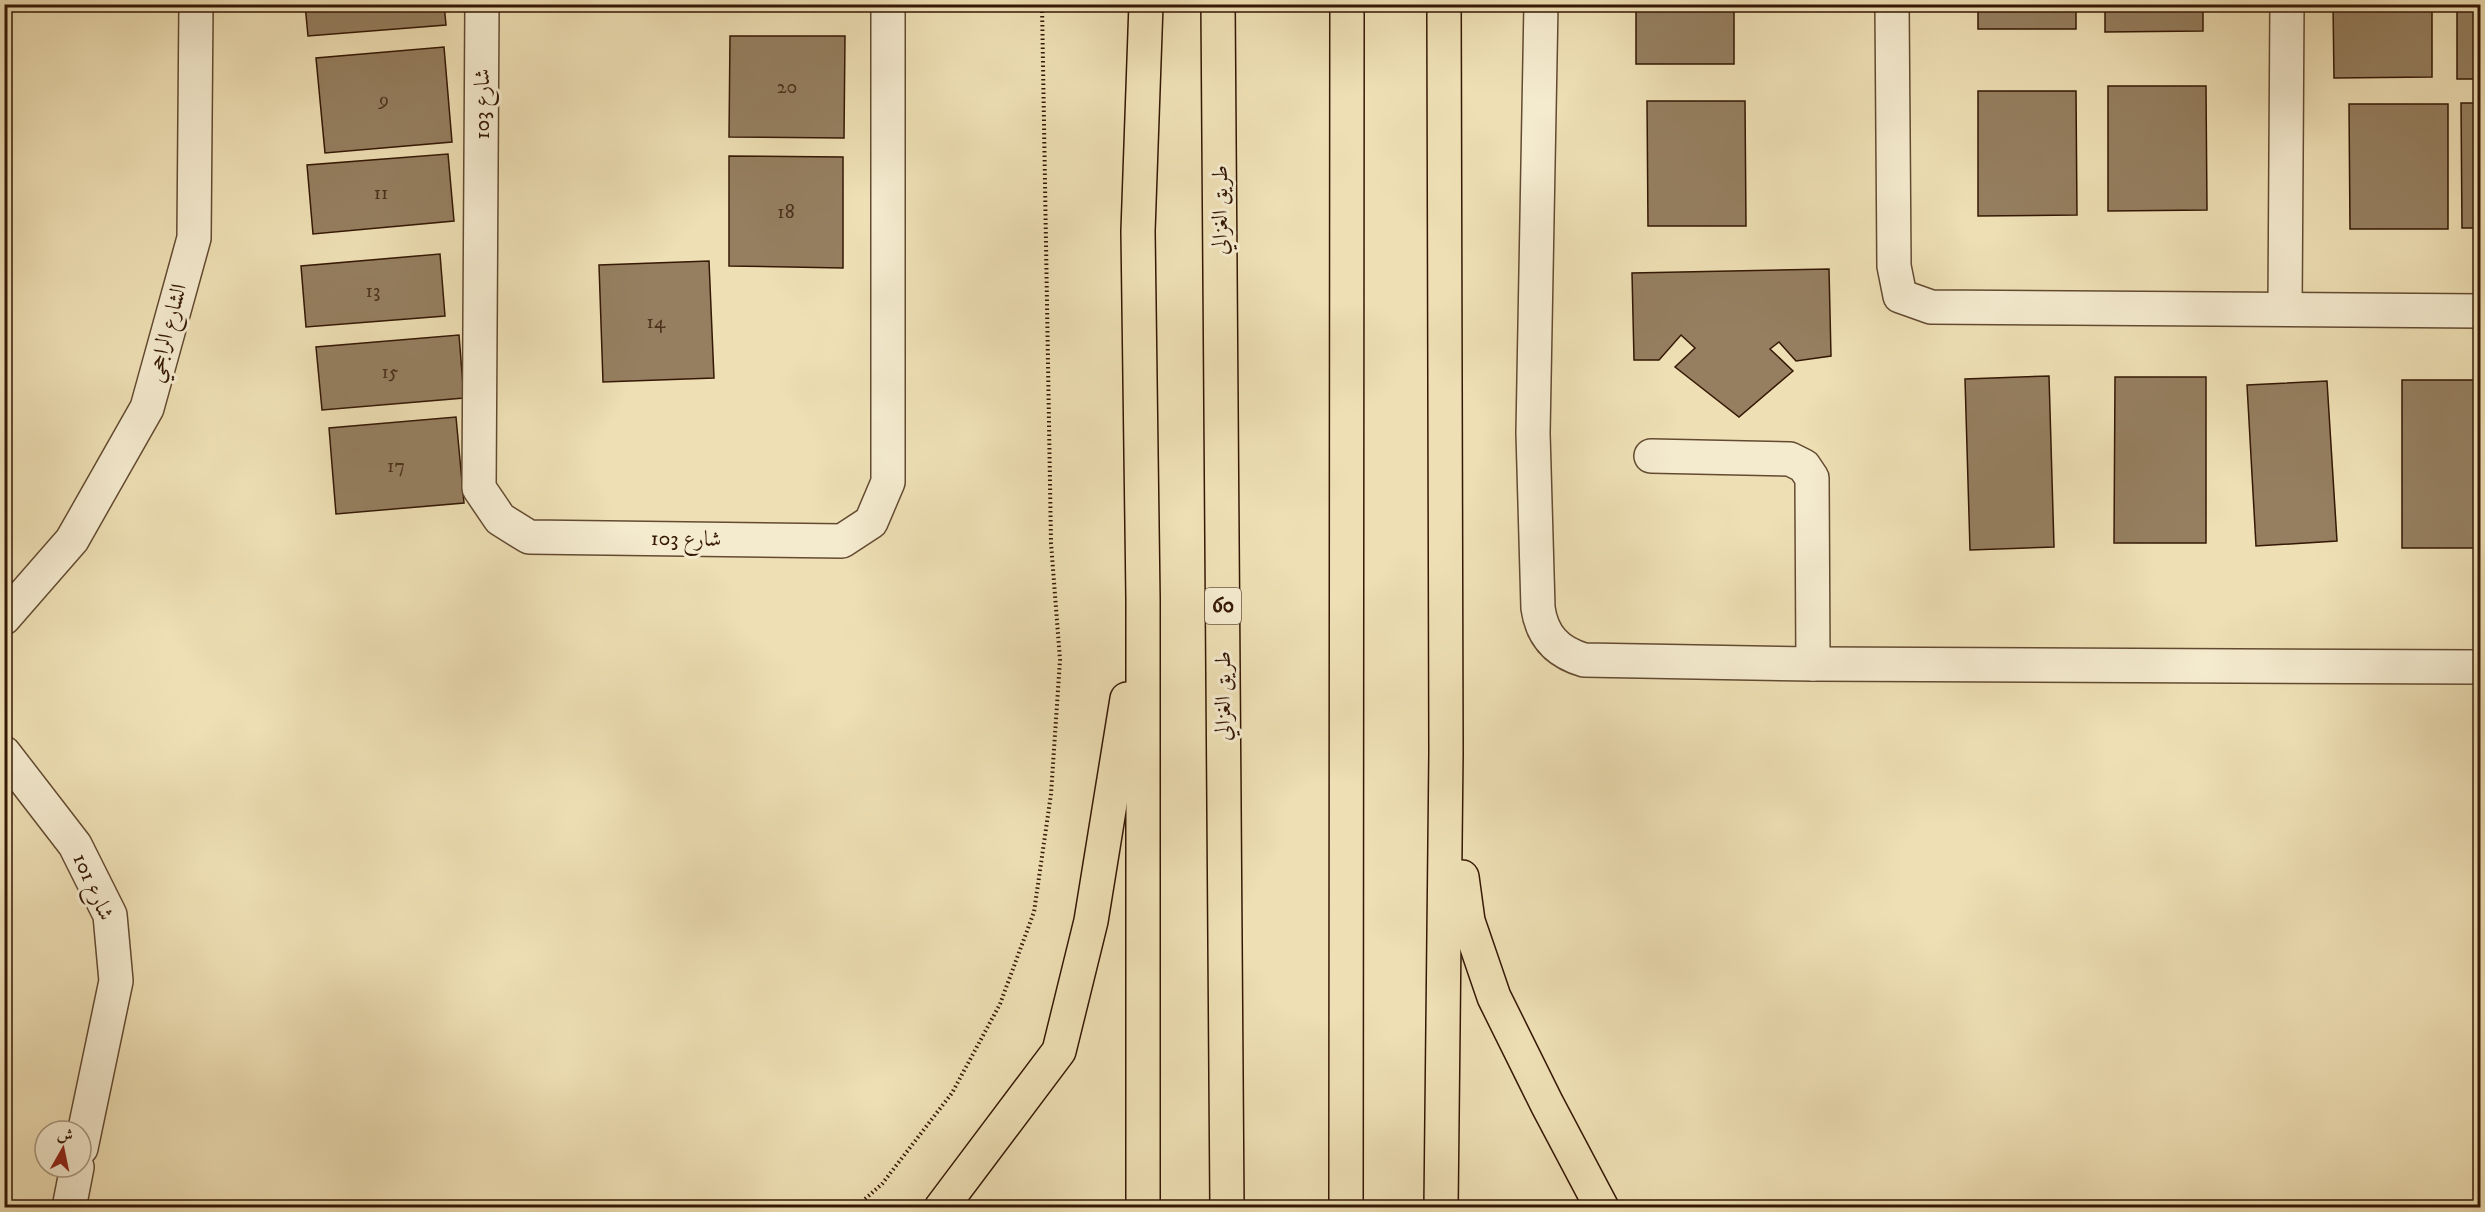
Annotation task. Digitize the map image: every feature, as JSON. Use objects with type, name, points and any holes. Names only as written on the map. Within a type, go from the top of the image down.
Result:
[{"type":"main road","points":[[1143,1208],[1143,599],[1138,231],[1146,4]]},
{"type":"main road","name":"طريق الغزالي","points":[[1218,4],[1227,1208]]},
{"type":"main road","points":[[1346,1208],[1347,4]]},
{"type":"main road","points":[[1441,1208],[1446,753],[1444,4]]},
{"type":"main road","points":[[940,1208],[1059,1051],[1091,921],[1143,599]]},
{"type":"main road","points":[[1446,753],[1468,921],[1494,997],[1602,1208]]},
{"type":"street","name":"الشارع الراجحي","points":[[4,618],[72,540],[147,408],[194,238],[196,4]]},
{"type":"street","name":"شارع 103","points":[[482,4],[479,488],[500,519],[529,537],[842,541],[871,522],[888,482],[888,4]]},
{"type":"street","points":[[1541,4],[1533,421],[1540,621],[1545,634],[1555,646],[1569,655],[1584,660],[1813,664],[2481,667]]},
{"type":"street","points":[[1892,4],[1894,266],[1900,296],[1931,307],[2481,311]]},
{"type":"street","points":[[2285,309],[2287,4]]},
{"type":"street","points":[[1651,456],[1790,459],[1804,466],[1812,478],[1813,664]]},
{"type":"street","name":"شارع 101","points":[[4,753],[75,845],[110,915],[116,981],[87,1119]]},
{"type":"street","points":[[69,1208],[75,1179]]},
{"type":"path","points":[[855,1208],[882,1184],[952,1093],[1000,1004],[1034,912],[1051,794],[1059,660],[1051,543],[1042,4]]},
{"type":"building","points":[[305,4],[444,4],[446,25],[308,36]]},
{"type":"building","points":[[1636,4],[1734,4],[1734,64],[1636,64]]},
{"type":"building","points":[[1978,4],[2076,4],[2076,29],[1978,29]]},
{"type":"building","points":[[2105,4],[2203,4],[2203,31],[2105,32]]},
{"type":"building","points":[[2333,4],[2432,4],[2432,77],[2334,78]]},
{"type":"building","points":[[2457,4],[2480,4],[2480,79],[2457,79]]},
{"type":"building","points":[[730,36],[845,36],[844,138],[729,137]]},
{"type":"building","points":[[444,47],[452,142],[325,153],[316,58]]},
{"type":"building","points":[[2108,86],[2206,86],[2207,210],[2108,211]]},
{"type":"building","points":[[1978,91],[2076,91],[2077,215],[1978,216]]},
{"type":"building","points":[[1647,101],[1745,101],[1746,226],[1648,226]]},
{"type":"building","points":[[2461,103],[2480,103],[2480,228],[2462,228]]},
{"type":"building","points":[[2349,104],[2448,104],[2448,229],[2350,229]]},
{"type":"building","points":[[448,154],[454,221],[313,234],[307,165]]},
{"type":"building","points":[[729,156],[843,157],[843,268],[729,266]]},
{"type":"building","points":[[440,254],[445,316],[306,327],[301,266]]},
{"type":"building","points":[[709,261],[714,378],[603,382],[599,265]]},
{"type":"building","points":[[1829,269],[1831,356],[1796,361],[1779,342],[1770,349],[1793,371],[1739,417],[1675,367],[1695,348],[1681,335],[1659,360],[1634,360],[1632,273]]},
{"type":"building","points":[[459,335],[464,398],[322,410],[316,347]]},
{"type":"building","points":[[2049,376],[2054,547],[1970,550],[1965,379]]},
{"type":"building","points":[[2115,377],[2206,377],[2206,543],[2114,543]]},
{"type":"building","points":[[2402,380],[2480,380],[2480,548],[2402,548]]},
{"type":"building","points":[[2327,381],[2337,541],[2256,546],[2247,385]]},
{"type":"building","points":[[456,417],[464,503],[336,514],[329,428]]}]
